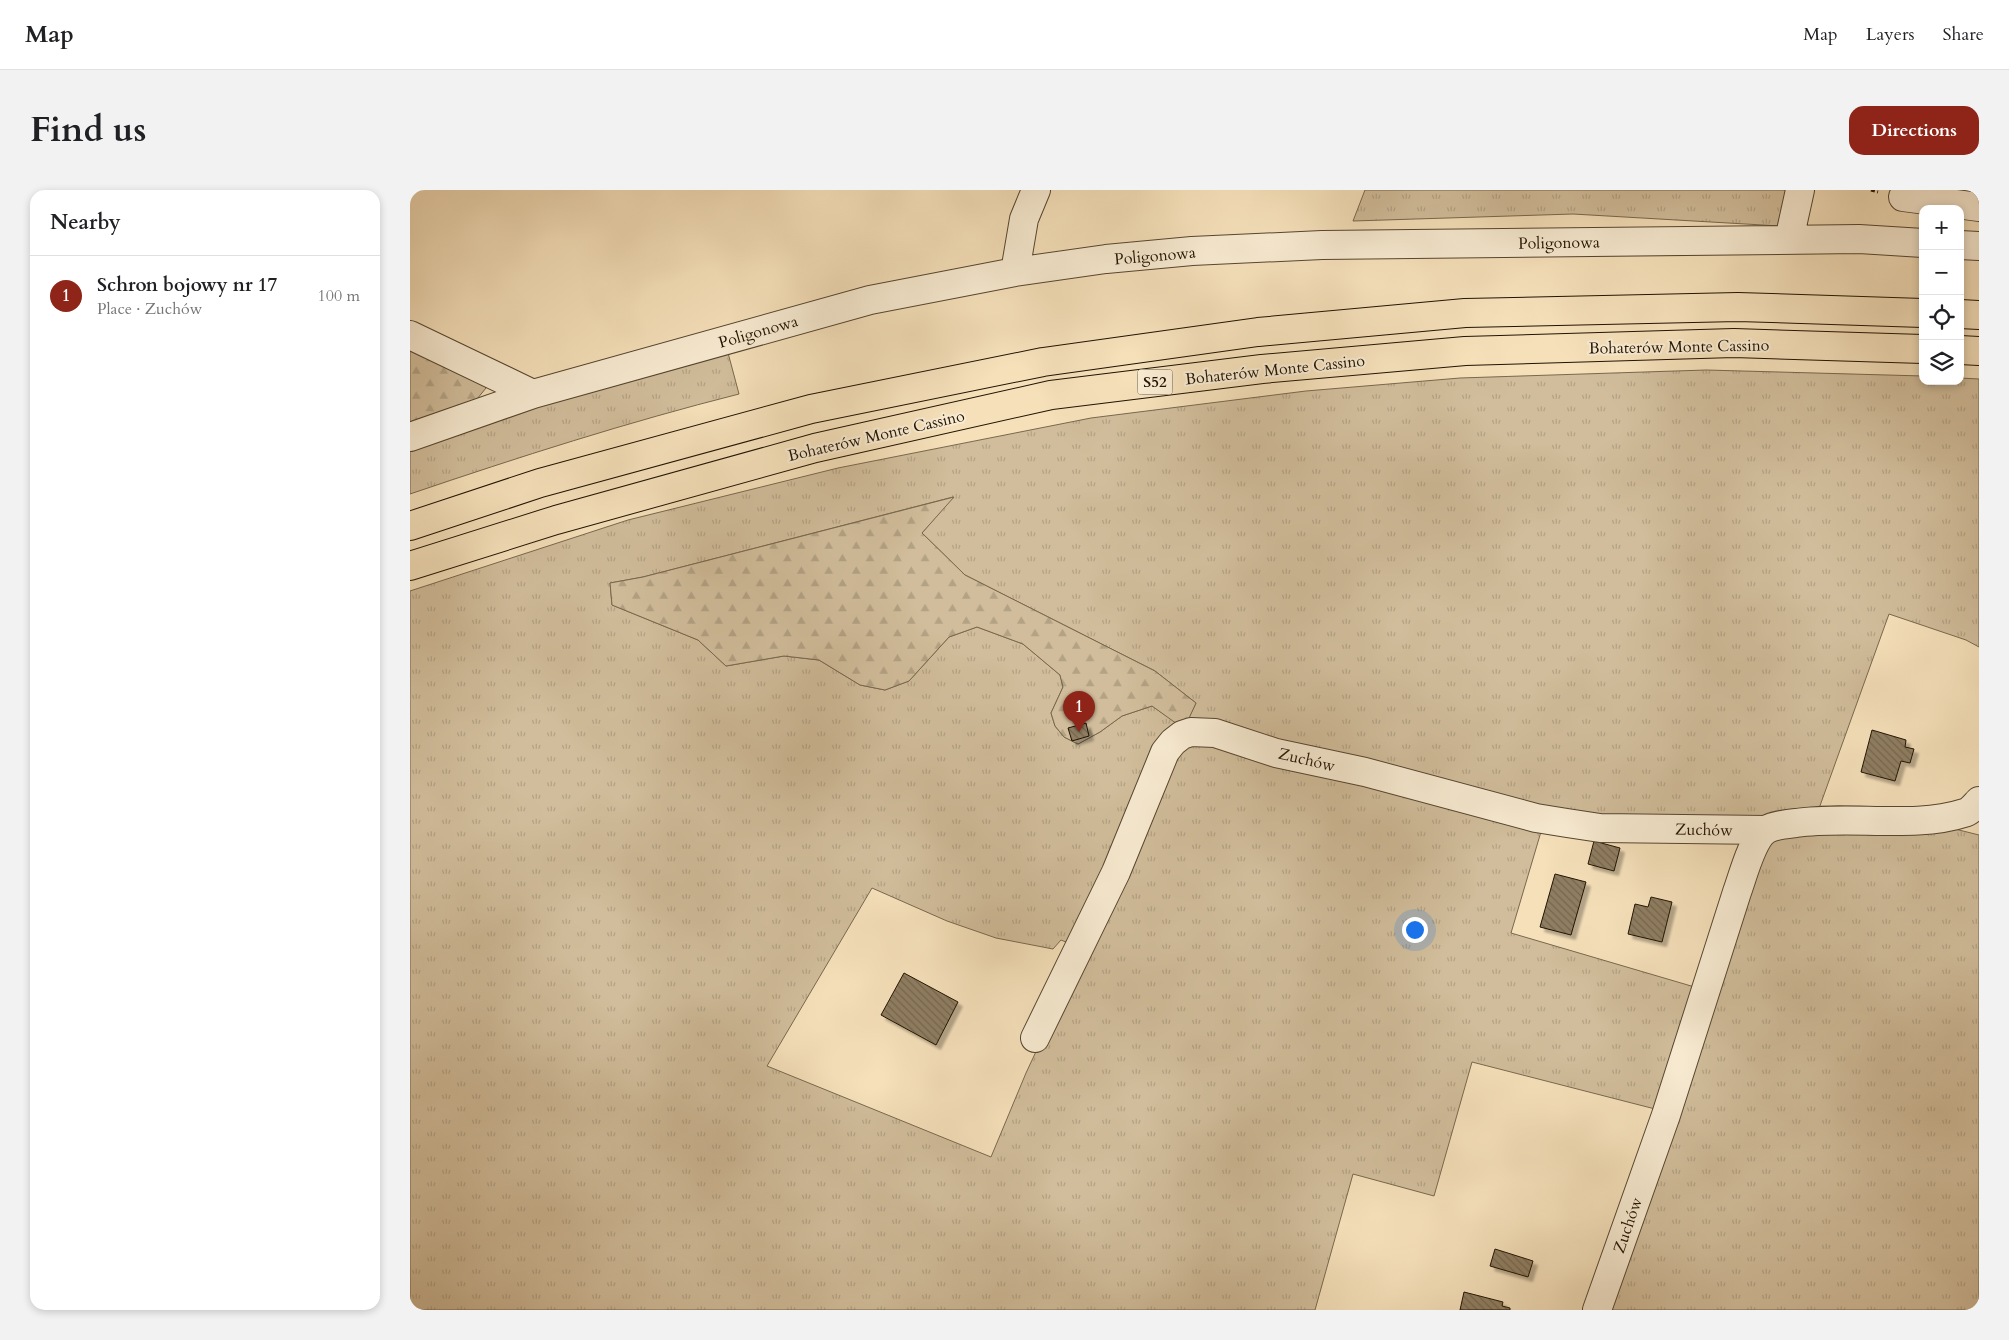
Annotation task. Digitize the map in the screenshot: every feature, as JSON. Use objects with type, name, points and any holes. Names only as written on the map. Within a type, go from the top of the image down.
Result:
[{"type":"highway","name":"S52","points":[[410,526],[540,483],[812,409],[1043,362],[1258,332],[1465,313],[1738,307],[1919,313]]},
{"type":"highway","points":[[1964,314],[1979,315]]},
{"type":"highway","name":"Bohaterów Monte Cassino","points":[[410,566],[556,520],[815,448],[1051,395],[1262,369],[1465,351],[1734,343],[1919,349]]},
{"type":"highway","points":[[1964,350],[1979,351]]},
{"type":"street","points":[[1015,272],[1024,219],[1036,190]]},
{"type":"street","points":[[1790,240],[1800,190]]},
{"type":"street","points":[[1918,243],[1912,199],[1979,207]]},
{"type":"street","name":"Poligonowa","points":[[410,437],[533,394],[870,300],[1015,272],[1106,259],[1192,251],[1313,245],[1859,239],[1918,243]]},
{"type":"street","points":[[1964,245],[1979,246]]},
{"type":"street","points":[[410,335],[533,394]]},
{"type":"street","name":"Zuchów","points":[[1035,1038],[1116,872],[1141,815],[1165,752],[1182,735],[1192,732],[1215,733],[1276,753],[1365,772],[1536,818],[1600,828],[1766,830],[1783,825],[1816,820],[1926,820],[1975,812]]},
{"type":"street","name":"Zuchów","points":[[1597,1310],[1666,1115],[1750,856],[1758,839],[1766,830]]},
{"type":"green space","points":[[1365,190],[1789,190],[1780,226],[1573,214],[1353,221]]},
{"type":"green space","points":[[410,341],[479,373],[486,388],[477,399],[410,423]]},
{"type":"green space","points":[[727,349],[739,394],[656,416],[410,494],[410,447],[450,432]]},
{"type":"green space","points":[[1706,370],[1919,376],[1919,385],[1964,385],[1964,378],[1979,379],[1979,647],[1966,640],[1889,614],[1817,814],[1763,821],[1602,823],[1569,819],[1534,812],[1454,788],[1278,749],[1210,728],[1196,727],[1184,729],[1174,735],[1163,746],[1155,762],[1138,812],[1112,869],[1073,945],[1061,940],[1053,949],[996,938],[947,921],[872,888],[767,1066],[991,1157],[1026,1073],[1146,816],[1165,765],[1172,751],[1181,743],[1194,738],[1208,739],[1276,759],[1409,788],[1543,825],[1511,933],[1698,988],[1659,1110],[1472,1062],[1434,1196],[1353,1174],[1315,1310],[410,1310],[410,591],[628,520],[838,468],[1091,418],[1306,391],[1460,378]],"holes":[[[953,497],[922,533],[965,575],[1155,671],[1196,703],[1184,728],[1152,706],[1122,716],[1100,732],[1078,744],[1064,737],[1055,726],[1051,713],[1063,687],[1060,675],[1023,644],[977,627],[949,637],[909,681],[885,690],[860,685],[819,660],[784,656],[726,666],[698,640],[612,605],[610,583],[643,577]]]},
{"type":"green space","points":[[954,497],[922,533],[965,575],[1155,671],[1196,703],[1184,729],[1152,706],[1122,716],[1100,732],[1078,744],[1064,737],[1055,726],[1051,713],[1063,687],[1060,675],[1023,644],[977,627],[949,637],[909,681],[885,690],[860,685],[819,660],[784,656],[726,666],[698,640],[612,605],[610,583],[643,577]]},
{"type":"green space","points":[[1955,829],[1979,835],[1979,1310],[1604,1310],[1767,842],[1785,831]]},
{"type":"building","points":[[1086,723],[1089,736],[1072,741],[1068,728]]},
{"type":"building","points":[[1872,730],[1906,740],[1905,747],[1914,749],[1910,763],[1901,761],[1895,781],[1861,772]]},
{"type":"building","points":[[1594,841],[1620,848],[1614,871],[1588,864]]},
{"type":"building","points":[[1555,874],[1586,882],[1571,935],[1540,927]]},
{"type":"building","points":[[1651,897],[1672,902],[1662,942],[1628,934],[1635,904],[1648,907]]},
{"type":"building","points":[[904,973],[958,1002],[936,1045],[881,1015]]},
{"type":"building","points":[[1495,1249],[1533,1261],[1528,1277],[1490,1266]]},
{"type":"building","points":[[1464,1292],[1503,1302],[1502,1306],[1510,1308],[1510,1310],[1460,1310]]},
{"type":"place","name":"Schron bojowy nr 17","points":[[1079,732]]}]
